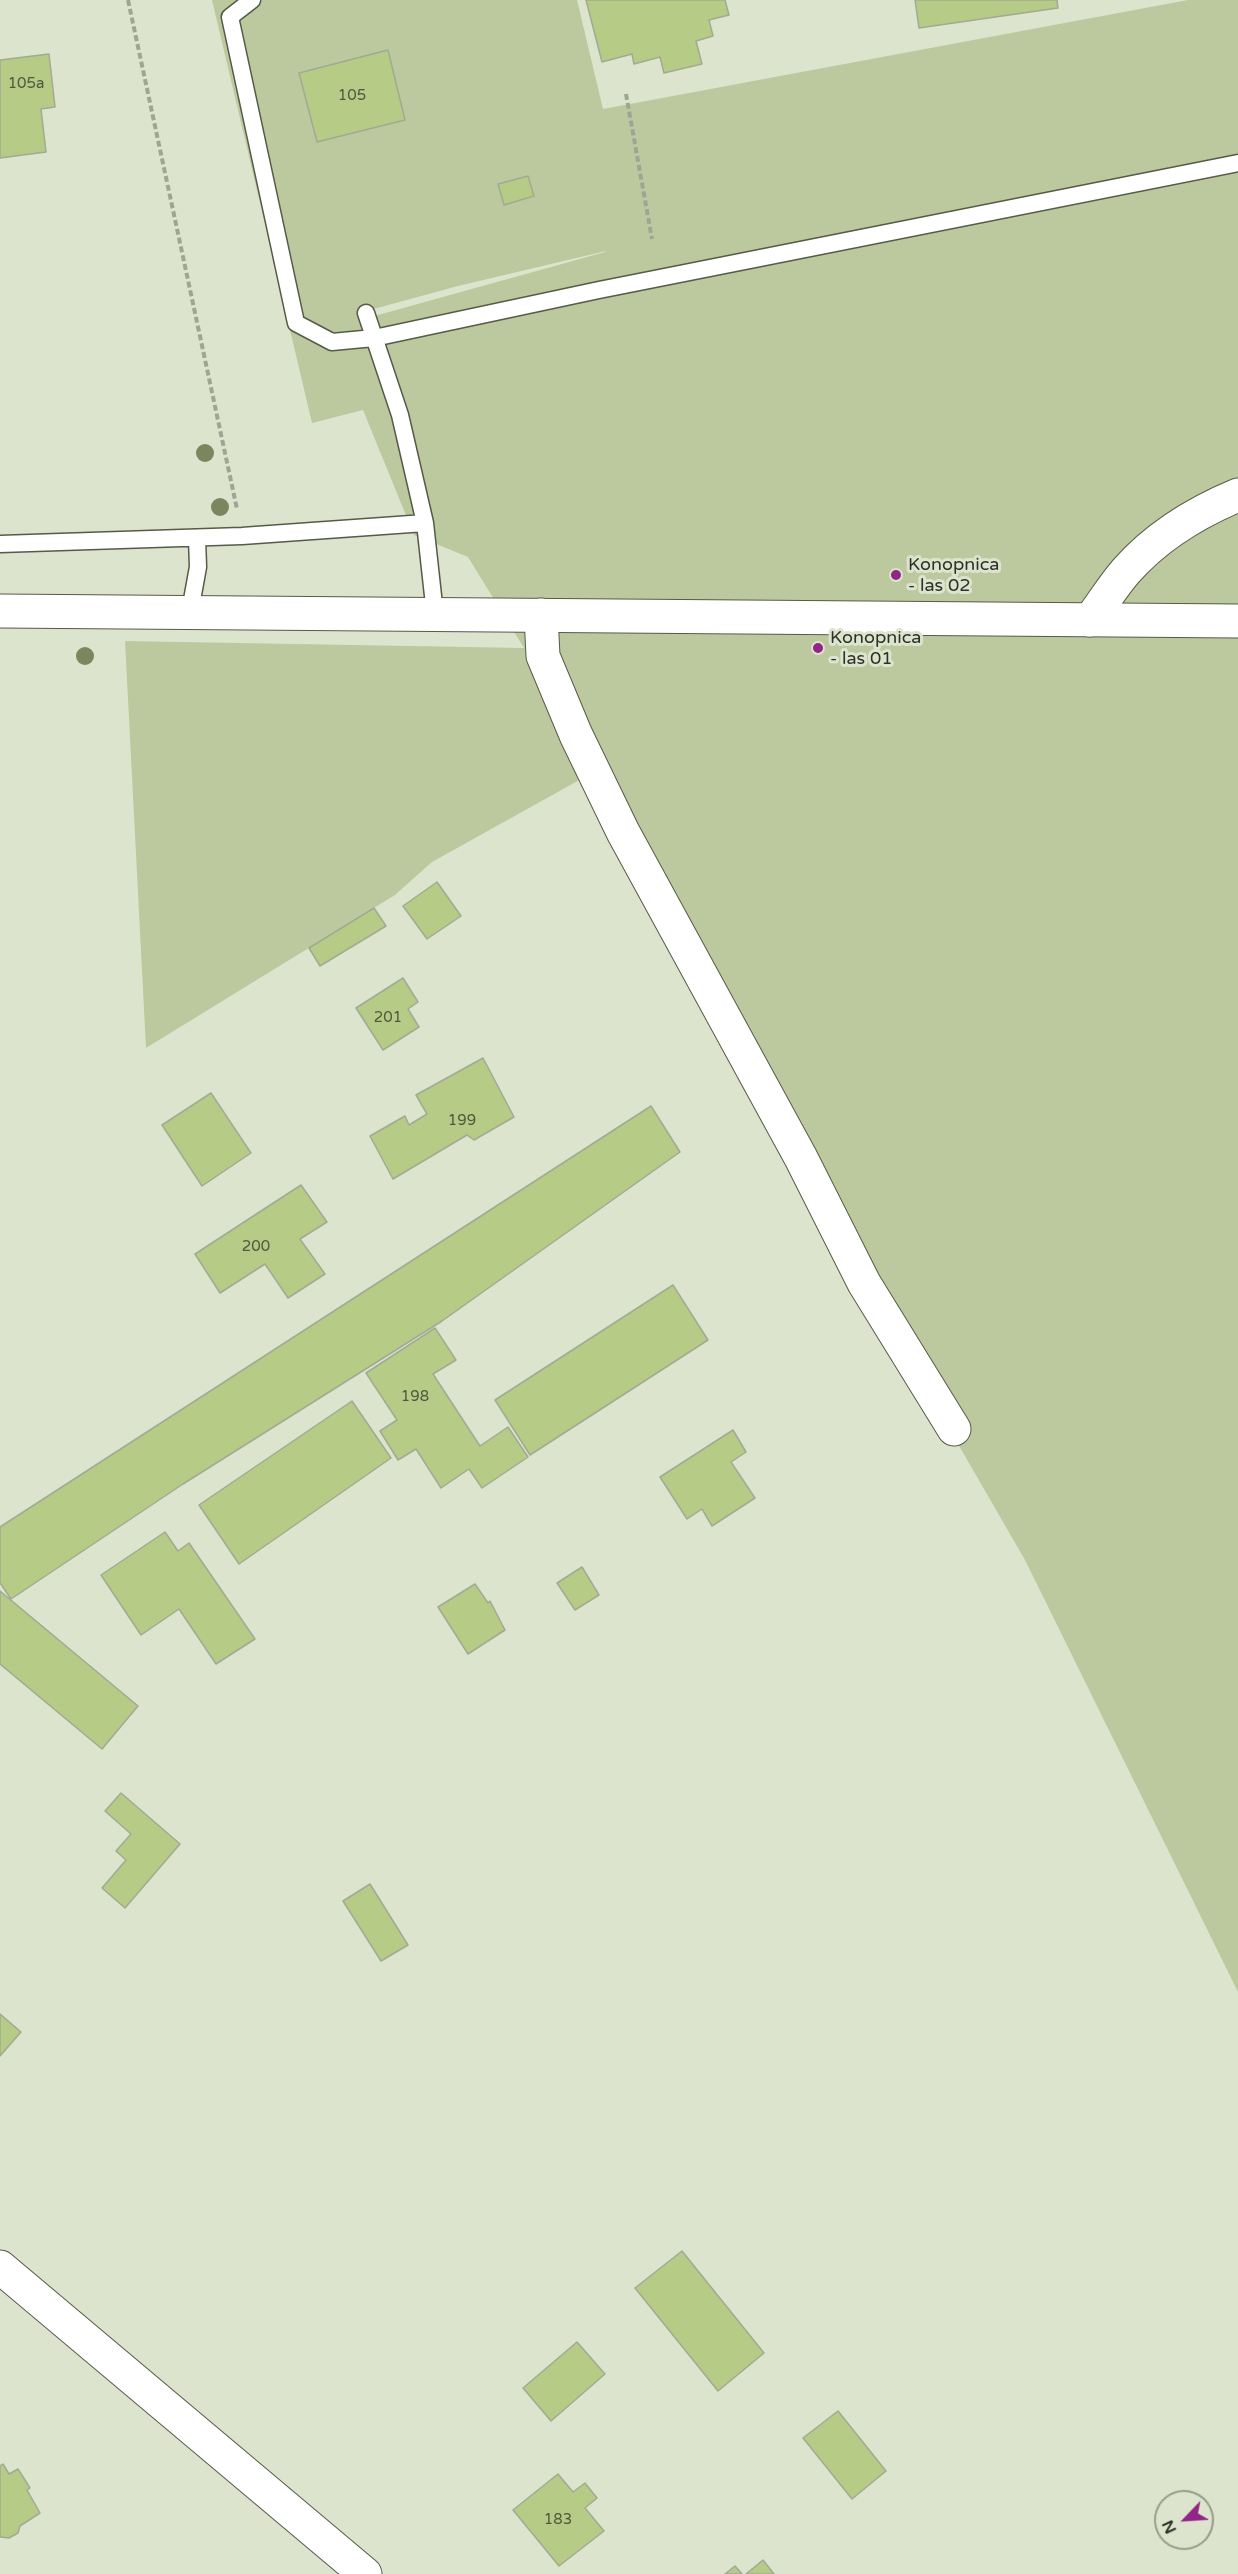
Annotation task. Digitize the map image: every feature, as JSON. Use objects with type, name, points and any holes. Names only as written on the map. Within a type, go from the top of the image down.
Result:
[{"type":"street","points":[[1090,620],[1127,570],[1170,532],[1211,506],[1238,495]]},
{"type":"street","points":[[0,611],[1238,621]]},
{"type":"street","points":[[541,615],[543,656],[576,735],[624,832],[801,1158],[864,1283],[954,1430]]},
{"type":"street","points":[[0,2267],[365,2574]]},
{"type":"lane","points":[[252,0],[230,17],[296,323],[332,342],[374,338],[588,292],[1238,163]]},
{"type":"lane","points":[[366,313],[400,415],[425,523],[435,614]]},
{"type":"lane","points":[[0,544],[242,536],[425,523]]},
{"type":"lane","points":[[190,611],[198,567],[197,538]]},
{"type":"path","points":[[128,0],[242,536]]},
{"type":"path","points":[[626,94],[652,239]]},
{"type":"green space","points":[[212,0],[577,0],[603,109],[1188,0],[1238,0],[1238,1992],[1025,1560],[873,1297],[583,778],[432,862],[395,895],[146,1048],[125,641],[524,648],[468,557],[414,535],[363,410],[312,423]],"holes":[[[605,252],[360,320],[359,313],[458,286]]]},
{"type":"building","points":[[586,0],[725,0],[729,15],[709,20],[713,36],[696,41],[702,64],[664,73],[660,57],[634,64],[632,54],[602,62]]},
{"type":"building","points":[[915,0],[1057,0],[1058,8],[919,28]]},
{"type":"building","points":[[388,50],[405,120],[317,142],[299,73]]},
{"type":"building","points":[[49,54],[55,107],[41,109],[46,152],[0,158],[0,60]]},
{"type":"building","points":[[528,176],[534,196],[504,205],[498,184]]},
{"type":"building","points":[[437,882],[461,916],[427,939],[403,906]]},
{"type":"building","points":[[374,908],[386,926],[320,966],[309,948]]},
{"type":"building","points":[[403,978],[418,1002],[408,1009],[419,1027],[383,1050],[356,1008]]},
{"type":"building","points":[[483,1058],[514,1117],[474,1140],[467,1135],[393,1179],[370,1136],[405,1116],[409,1125],[427,1114],[416,1095]]},
{"type":"building","points":[[211,1093],[251,1153],[202,1186],[162,1125]]},
{"type":"building","points":[[651,1106],[680,1152],[442,1321],[183,1484],[11,1599],[0,1583],[0,1527]]},
{"type":"building","points":[[301,1185],[327,1222],[300,1239],[325,1274],[288,1298],[265,1264],[220,1293],[195,1254]]},
{"type":"building","points":[[673,1285],[708,1340],[530,1455],[495,1400]]},
{"type":"building","points":[[435,1328],[456,1360],[433,1374],[480,1446],[508,1427],[528,1457],[482,1488],[469,1469],[441,1488],[416,1449],[398,1460],[380,1431],[397,1420],[366,1373]]},
{"type":"building","points":[[352,1401],[391,1458],[239,1564],[199,1505]]},
{"type":"building","points":[[733,1430],[746,1452],[731,1462],[755,1498],[712,1526],[702,1509],[687,1519],[660,1477]]},
{"type":"building","points":[[165,1532],[178,1551],[189,1543],[255,1639],[216,1664],[179,1609],[141,1635],[101,1575]]},
{"type":"building","points":[[582,1567],[599,1595],[575,1610],[557,1583]]},
{"type":"building","points":[[475,1584],[488,1603],[490,1601],[505,1630],[468,1654],[438,1607]]},
{"type":"building","points":[[0,1591],[138,1706],[102,1749],[0,1664]]},
{"type":"building","points":[[121,1793],[180,1844],[125,1908],[102,1888],[126,1860],[116,1851],[131,1834],[105,1811]]},
{"type":"building","points":[[370,1884],[408,1945],[381,1961],[343,1901]]},
{"type":"building","points":[[0,2014],[21,2032],[0,2056]]},
{"type":"building","points":[[682,2251],[764,2353],[718,2391],[635,2288]]},
{"type":"building","points":[[577,2342],[605,2374],[551,2421],[523,2388]]},
{"type":"building","points":[[838,2411],[886,2471],[852,2499],[803,2438]]},
{"type":"building","points":[[3,2464],[9,2474],[18,2469],[30,2488],[27,2490],[40,2513],[20,2526],[18,2533],[9,2538],[0,2537],[0,2466]]},
{"type":"building","points":[[558,2474],[573,2492],[585,2483],[597,2498],[585,2508],[604,2531],[559,2566],[513,2510]]},
{"type":"building","points":[[763,2560],[774,2574],[746,2574]]},
{"type":"building","points":[[735,2566],[742,2574],[725,2574]]},
{"type":"place","name":"Konopnica - las 02","points":[[896,575]]},
{"type":"place","name":"Konopnica - las 01","points":[[818,648]]}]
